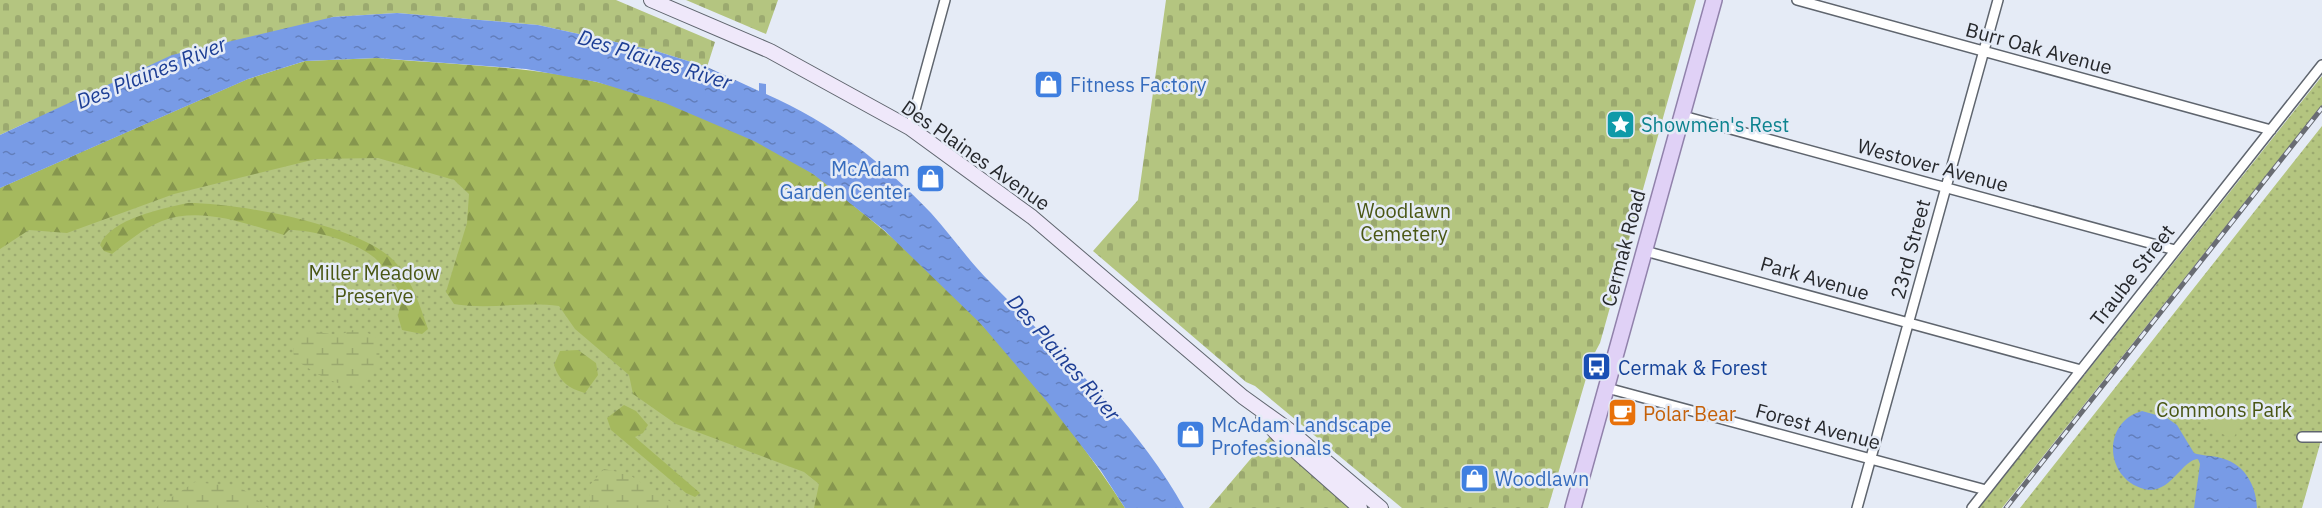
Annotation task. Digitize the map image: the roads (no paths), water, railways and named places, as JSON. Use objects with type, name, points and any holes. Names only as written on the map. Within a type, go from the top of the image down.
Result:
[{"type":"main road","name":"Des Plaines Avenue","points":[[651,0],[770,51],[910,128],[1032,217],[1243,397],[1289,430],[1381,508]]},
{"type":"main road","name":"Cermak Road","points":[[1573,508],[1714,0]]},
{"type":"main road","name":"Des Plaines Avenue","points":[[1243,397],[1282,439],[1360,508]]},
{"type":"street","points":[[910,128],[945,0]]},
{"type":"street","name":"Burr Oak Avenue","points":[[1797,0],[2271,130]]},
{"type":"street","name":"23rd Street","points":[[1857,508],[1998,0]]},
{"type":"street","name":"Traube Street","points":[[1972,508],[2322,65]]},
{"type":"street","name":"Westover Avenue","points":[[1683,116],[2175,250]]},
{"type":"street","name":"Park Avenue","points":[[1645,251],[2081,370]]},
{"type":"street","name":"Forest Avenue","points":[[1606,388],[1986,490]]},
{"type":"street","points":[[2302,437],[2322,437]]},
{"type":"water","name":"Des Plaines River","points":[[397,13],[538,25],[656,51],[707,67],[759,91],[759,83],[766,84],[766,94],[790,105],[834,131],[874,160],[913,194],[982,274],[1069,361],[1120,417],[1165,476],[1184,508],[1125,508],[1101,471],[1049,404],[981,324],[884,230],[813,174],[754,141],[665,103],[597,82],[526,69],[377,58],[305,61],[248,79],[0,188],[0,135],[172,55],[333,17]]},
{"type":"water","points":[[2142,411],[2167,418],[2177,425],[2194,453],[2226,460],[2241,469],[2251,483],[2257,508],[2194,508],[2200,464],[2198,459],[2186,465],[2168,483],[2153,490],[2131,483],[2121,474],[2115,462],[2113,450],[2120,426],[2129,417]]},
{"type":"railway","points":[[2006,508],[2322,108]]},
{"type":"place","name":"Fitness Factory","points":[[1049,84]]},
{"type":"place","name":"Showmen's Rest","points":[[1620,124]]},
{"type":"place","name":"McAdam Garden Center","points":[[931,179]]},
{"type":"place","name":"Cermak & Forest","points":[[1597,367]]},
{"type":"place","name":"Polar Bear","points":[[1622,413]]},
{"type":"place","name":"McAdam Landscape Professionals","points":[[1190,435]]},
{"type":"place","name":"Woodlawn","points":[[1474,478]]},
{"type":"park label","name":"Woodlawn Cemetery","points":[[1404,222]]},
{"type":"park label","name":"Miller Meadow Preserve","points":[[374,284]]},
{"type":"park label","name":"Commons Park","points":[[2224,409]]}]
